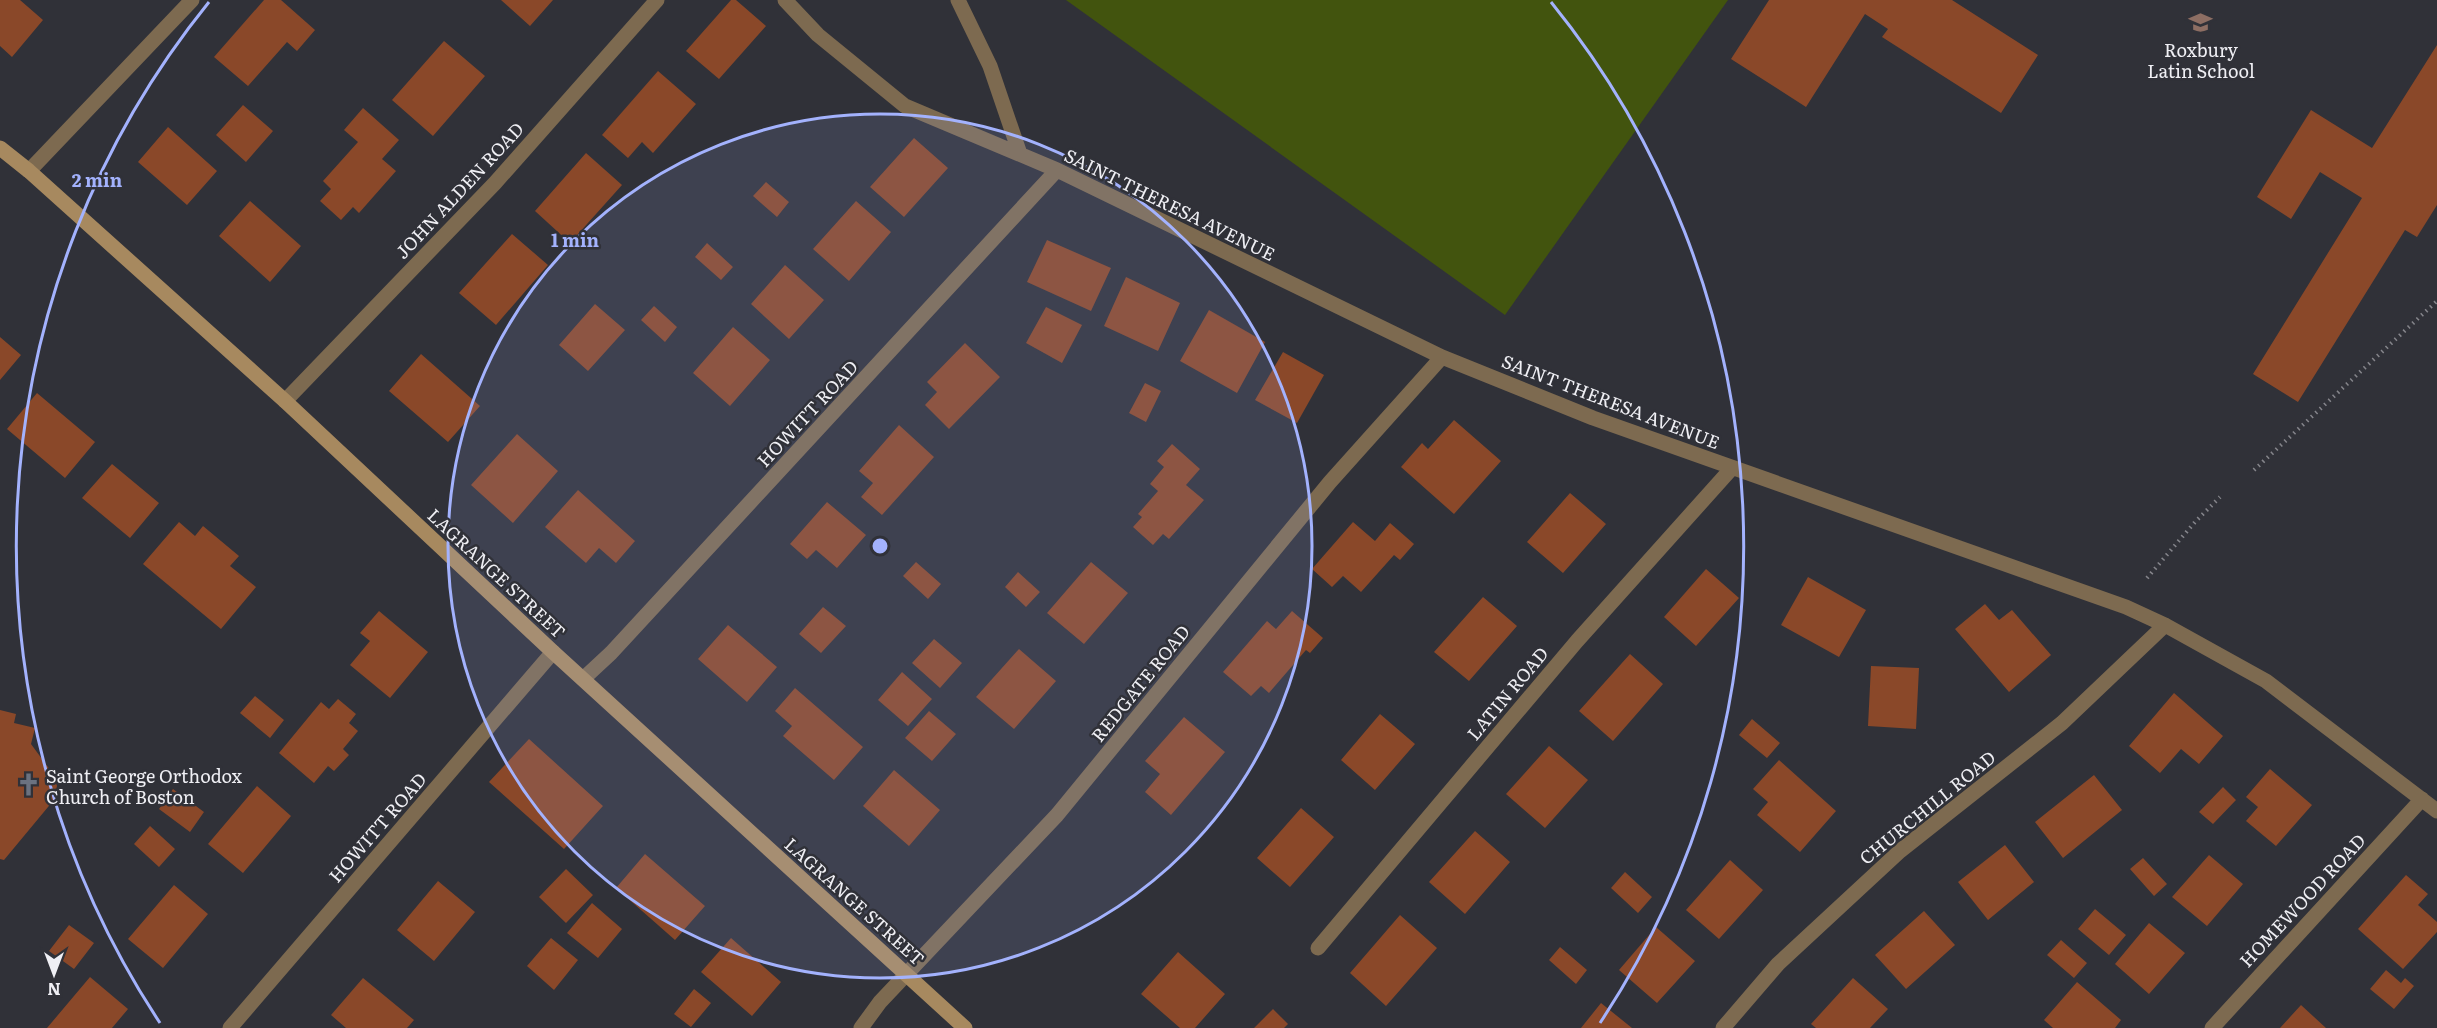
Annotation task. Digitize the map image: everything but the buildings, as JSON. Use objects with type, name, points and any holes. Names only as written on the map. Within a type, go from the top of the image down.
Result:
[{"type":"main road","name":"LAGRANGE STREET","points":[[0,148],[29,171],[285,401],[583,679],[965,1028]]},
{"type":"street","points":[[29,171],[192,0]]},
{"type":"street","name":"JOHN ALDEN ROAD","points":[[285,401],[495,183],[657,0]]},
{"type":"street","name":"SAINT THERESA AVENUE","points":[[785,0],[818,35],[905,106],[1057,170],[1442,357],[1593,418],[2126,607],[2165,625],[2266,681],[2437,811]]},
{"type":"street","points":[[958,0],[990,66],[1020,154]]},
{"type":"street","name":"HOWITT ROAD","points":[[583,679],[611,653],[1057,170]]},
{"type":"street","name":"REDGATE ROAD","points":[[861,1028],[880,1002],[1057,815],[1330,482],[1442,357]]},
{"type":"street","name":"LATIN ROAD","points":[[1318,948],[1577,641],[1732,468]]},
{"type":"street","name":"CHURCHILL ROAD","points":[[1723,1028],[1778,964],[1900,851],[2062,723],[2165,625]]},
{"type":"street","name":"HOWITT ROAD","points":[[230,1028],[553,651]]},
{"type":"street","name":"HOMEWOOD ROAD","points":[[2212,1028],[2422,799]]},
{"type":"path","points":[[2254,470],[2437,301]]},
{"type":"path","points":[[2147,578],[2195,522],[2220,497]]},
{"type":"green space","points":[[1066,0],[1728,0],[1505,315]]},
{"type":"place","name":"Roxbury Latin School","points":[[2201,23]]},
{"type":"place","name":"Saint George Orthodox Church of Boston","points":[[28,785]]}]
